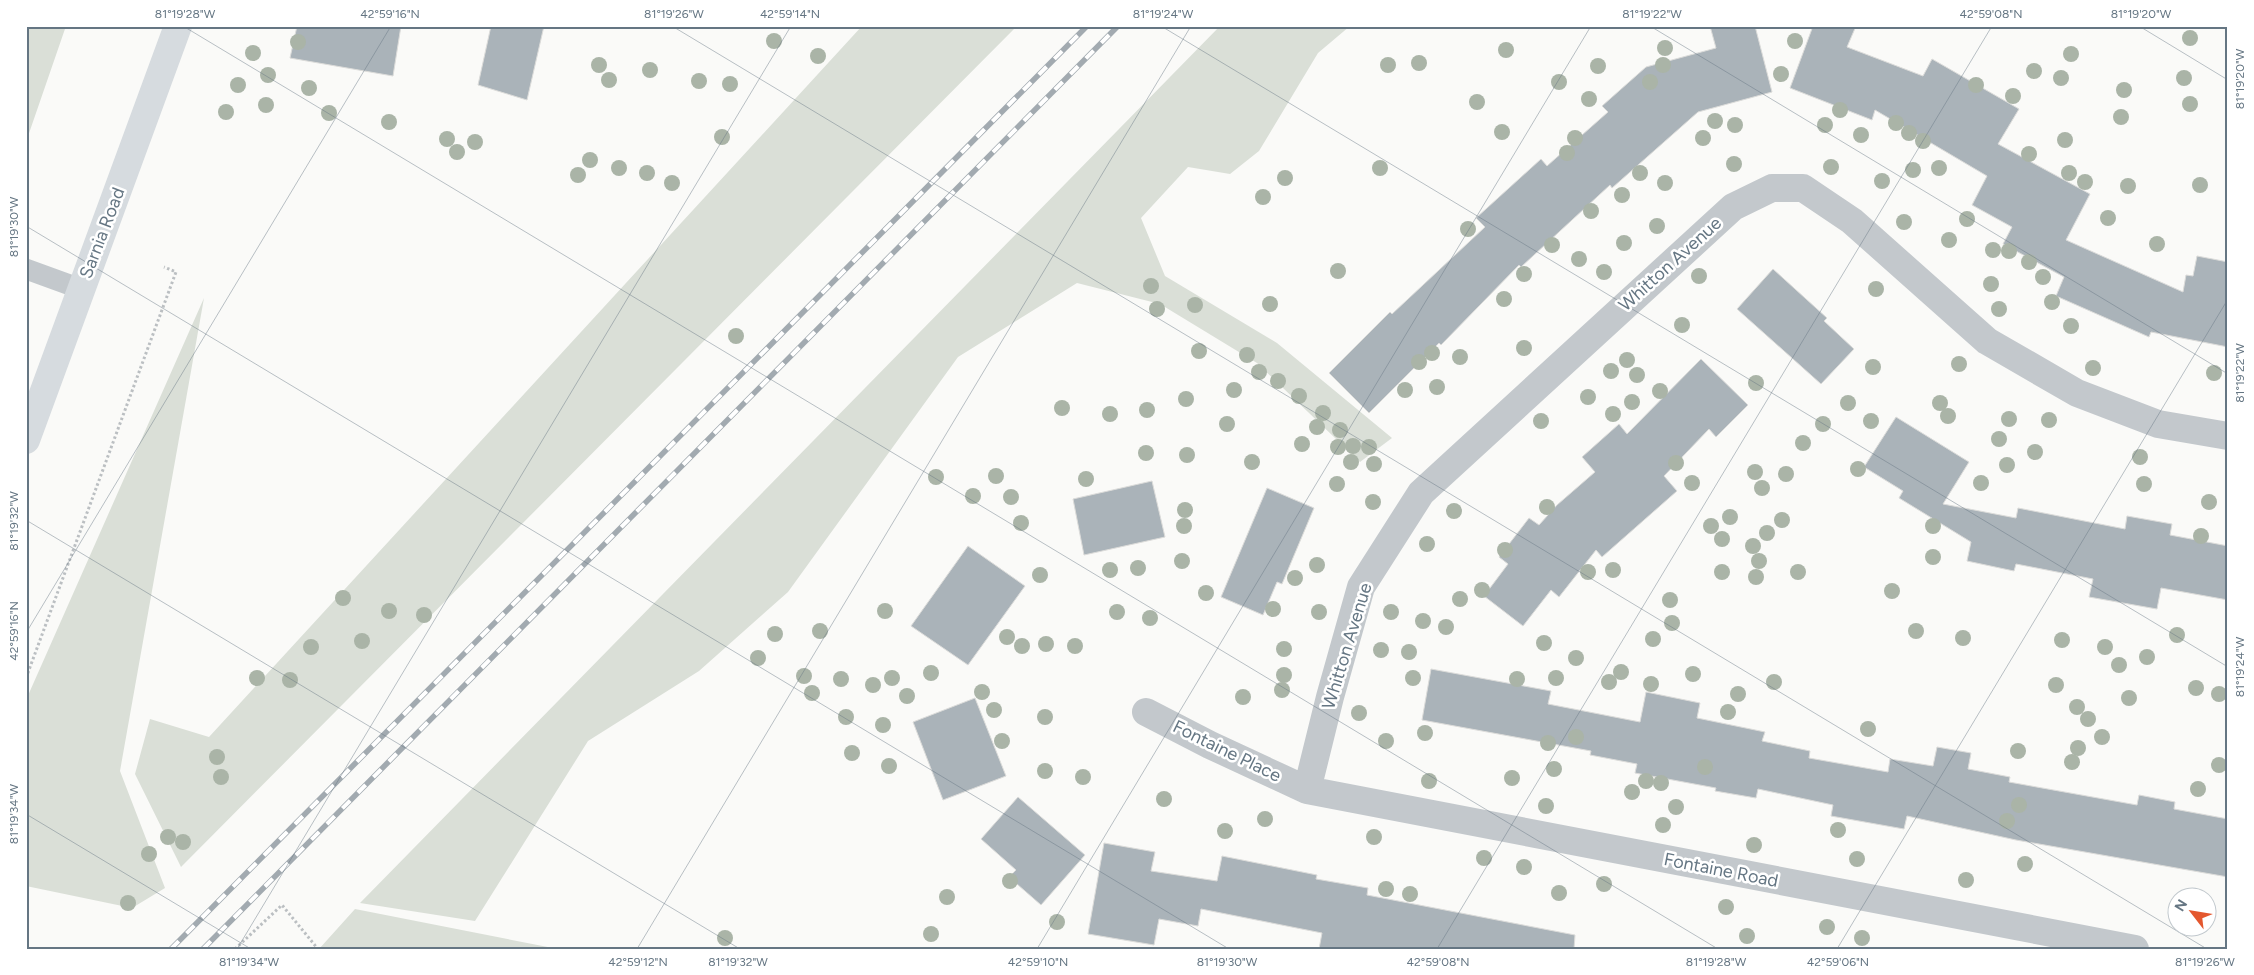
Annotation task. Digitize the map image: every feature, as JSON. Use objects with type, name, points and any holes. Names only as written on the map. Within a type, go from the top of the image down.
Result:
[{"type":"main road","name":"Sarnia Road","points":[[26,440],[178,26]]},
{"type":"street","name":"Whitton Avenue","points":[[1308,790],[1330,697],[1361,587],[1421,493],[1733,206],[1772,188],[1802,188],[1852,221],[1987,341],[2077,393],[2158,424],[2228,436]]},
{"type":"street","name":"Fontaine Place","points":[[1146,712],[1210,745],[1308,790]]},
{"type":"street","name":"Fontaine Road","points":[[1308,790],[2134,949]]},
{"type":"lane","points":[[26,269],[81,289]]},
{"type":"path","points":[[26,678],[176,272],[164,267]]},
{"type":"path","points":[[235,949],[282,905],[318,949]]},
{"type":"shaded area","points":[[26,26],[66,26],[26,142]]},
{"type":"shaded area","points":[[862,26],[1017,26],[181,867],[135,774],[150,719],[209,737]]},
{"type":"shaded area","points":[[1220,26],[1350,26],[1318,53],[1259,151],[1230,174],[1188,167],[1141,218],[1165,276],[1277,343],[1392,438],[1360,462],[1257,363],[1160,304],[1077,283],[958,357],[788,592],[699,671],[588,741],[475,921],[360,903]]},
{"type":"shaded area","points":[[204,298],[120,771],[165,888],[132,908],[26,886],[26,700]]},
{"type":"shaded area","points":[[355,909],[558,949],[319,949]]},
{"type":"building","points":[[297,26],[401,26],[393,76],[290,58]]},
{"type":"building","points":[[491,26],[544,26],[527,100],[478,85]]},
{"type":"building","points":[[1710,26],[1755,26],[1772,92],[1698,112],[1612,188],[1610,185],[1521,267],[1519,265],[1441,345],[1439,343],[1369,413],[1329,373],[1390,312],[1392,314],[1485,227],[1476,218],[1541,159],[1547,166],[1608,112],[1602,106],[1646,67],[1716,48]]},
{"type":"building","points":[[1813,26],[1856,26],[1847,47],[1923,76],[1932,59],[2019,109],[1998,144],[2090,194],[2066,240],[2183,292],[2186,275],[2193,276],[2197,256],[2228,262],[2228,347],[2151,332],[2149,337],[2056,296],[2064,277],[2003,244],[2012,227],[1972,205],[1987,176],[1875,110],[1872,120],[1790,88]]},
{"type":"building","points":[[1773,269],[1827,318],[1824,321],[1854,349],[1821,384],[1737,309]]},
{"type":"building","points":[[1701,359],[1748,405],[1716,437],[1709,429],[1664,476],[1677,491],[1602,557],[1596,550],[1559,597],[1551,590],[1523,626],[1484,596],[1508,564],[1499,557],[1529,518],[1539,525],[1557,505],[1595,472],[1582,457],[1619,424],[1627,434]]},
{"type":"building","points":[[1896,417],[1969,462],[1943,504],[2016,518],[2018,508],[2125,529],[2127,516],[2172,524],[2170,535],[2228,546],[2228,600],[2161,588],[2157,609],[2089,597],[2093,579],[2016,564],[2014,571],[1967,561],[1971,542],[1899,498],[1903,491],[1864,467]]},
{"type":"building","points":[[1152,481],[1165,537],[1084,555],[1073,499]]},
{"type":"building","points":[[1267,488],[1314,508],[1282,584],[1277,582],[1263,615],[1221,597]]},
{"type":"building","points":[[968,546],[1025,586],[968,665],[911,626]]},
{"type":"building","points":[[1431,669],[1551,691],[1548,704],[1640,722],[1646,692],[1700,703],[1697,718],[1765,732],[1762,741],[1810,751],[1809,758],[1888,772],[1890,759],[1933,766],[1937,747],[1971,753],[1968,769],[2010,777],[2009,782],[2137,805],[2139,795],[2175,802],[2174,809],[2228,819],[2228,877],[2016,840],[1907,816],[1904,829],[1831,816],[1833,805],[1758,789],[1756,798],[1715,791],[1716,788],[1635,773],[1637,764],[1590,755],[1591,751],[1422,720]]},
{"type":"building","points":[[975,698],[1006,776],[943,800],[913,722]]},
{"type":"building","points":[[1018,797],[1085,855],[1041,905],[1009,877],[1016,870],[981,839]]},
{"type":"building","points":[[1104,843],[1155,852],[1151,871],[1217,881],[1222,856],[1317,875],[1316,879],[1368,888],[1367,895],[1575,935],[1574,949],[1319,949],[1322,933],[1201,909],[1198,926],[1159,919],[1154,945],[1088,934]]},
{"type":"railway","points":[[171,949],[1087,26]]},
{"type":"railway","points":[[203,949],[1118,26]]}]
